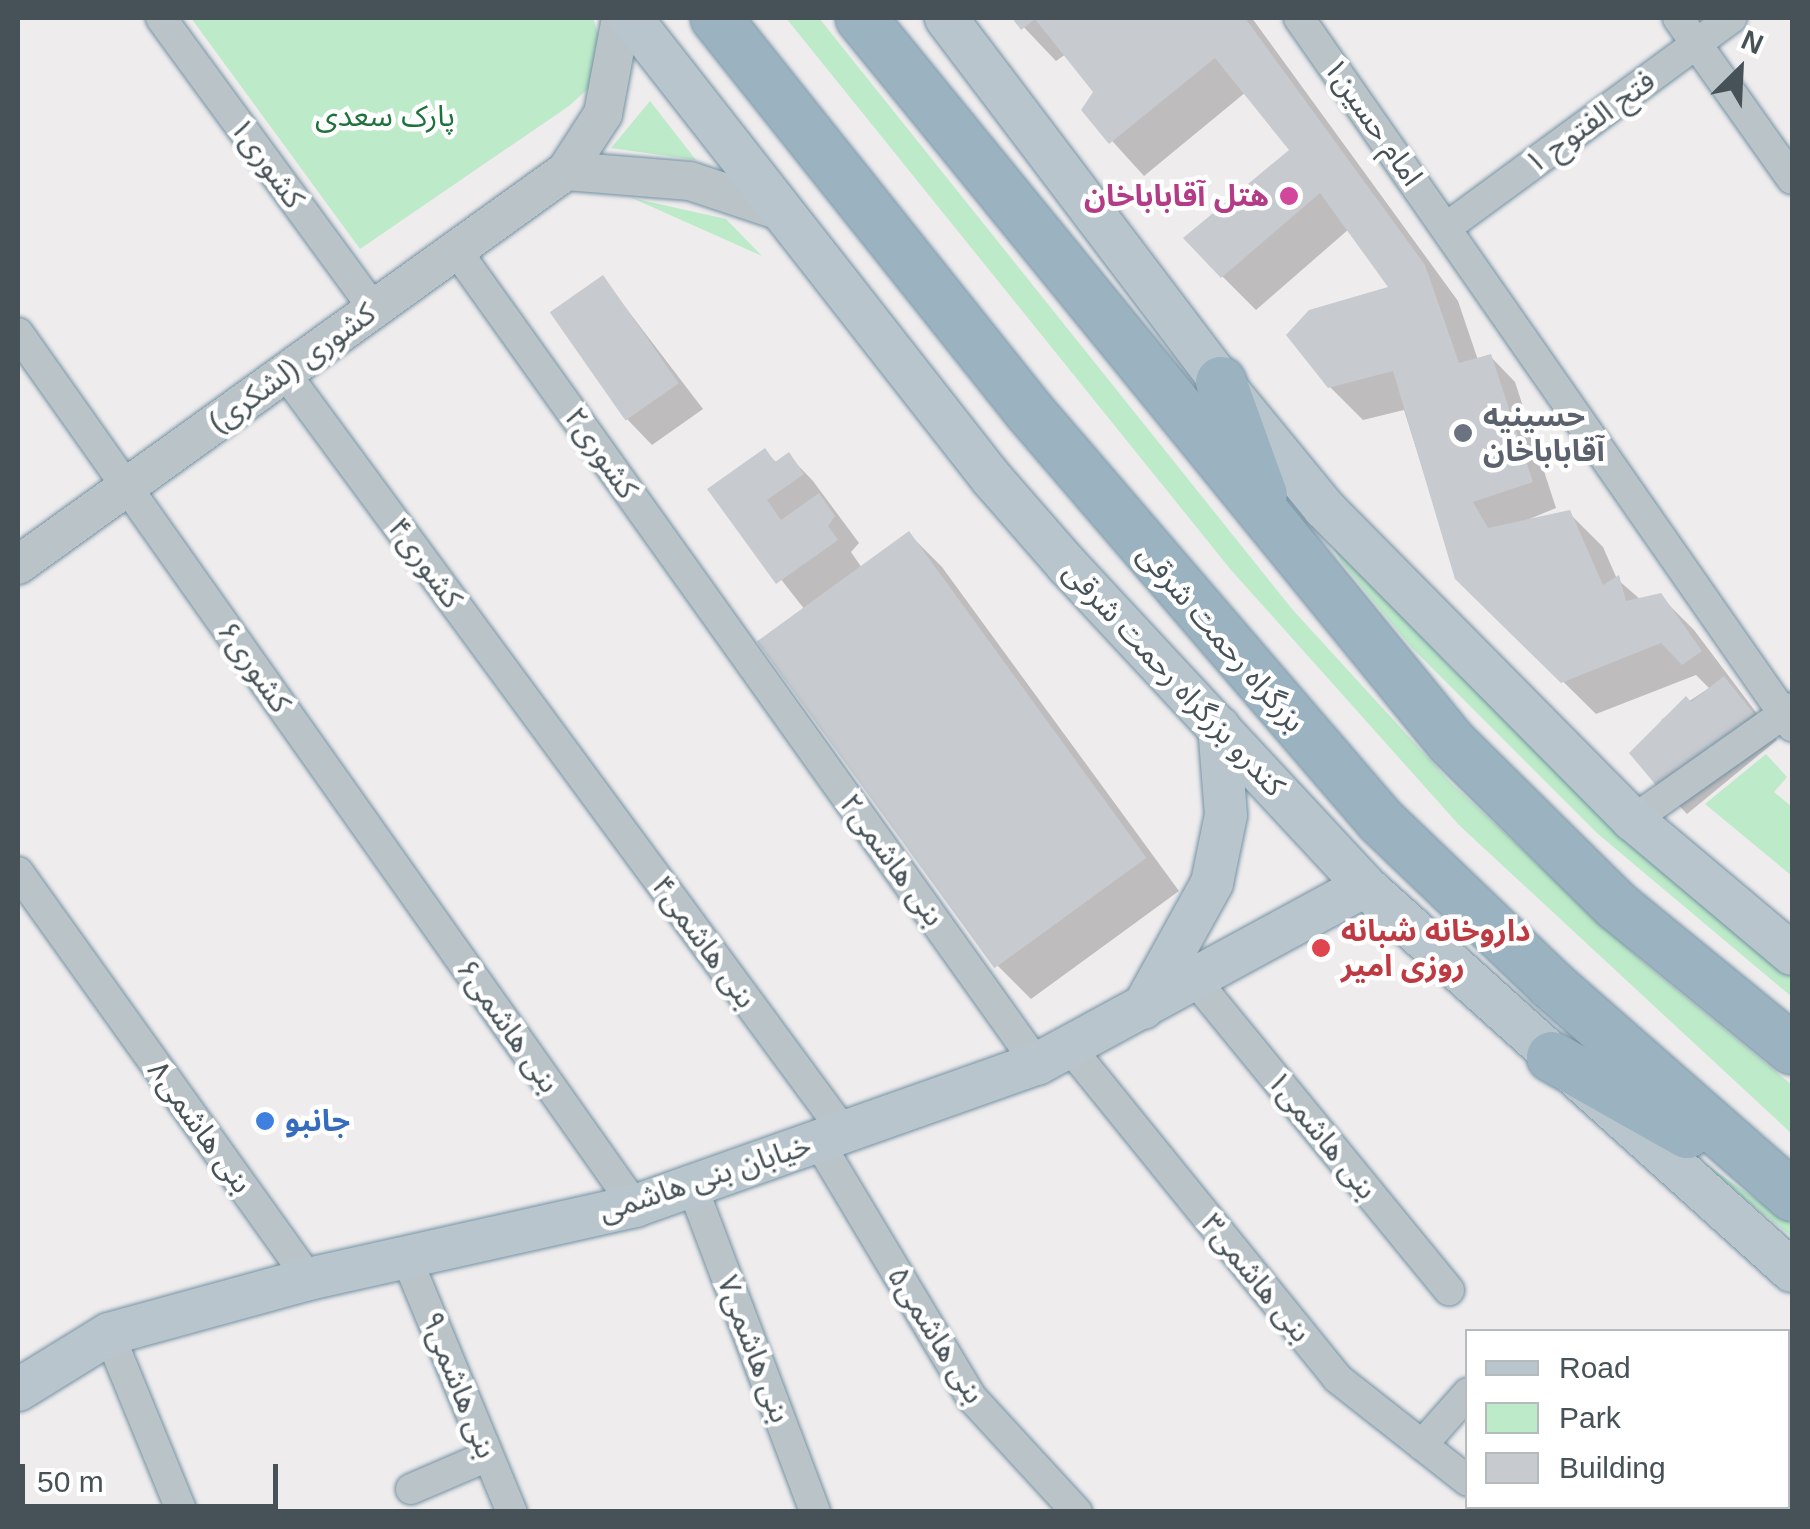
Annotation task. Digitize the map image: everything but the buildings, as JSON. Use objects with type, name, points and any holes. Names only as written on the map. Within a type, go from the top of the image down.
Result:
[{"type":"highway","name":"بزرگراه رحمت شرقی","points":[[716,18],[1029,412],[1380,820],[1782,1189]]},
{"type":"highway","points":[[861,18],[1278,537],[1451,742],[1617,906],[1792,1049]]},
{"type":"highway","points":[[1221,382],[1278,537]]},
{"type":"highway","points":[[1552,1057],[1782,1189]]},
{"type":"main road","name":"کندرو بزرگراه رحمت شرقی","points":[[631,18],[992,479],[1364,886],[1792,1271]]},
{"type":"main road","points":[[946,18],[1221,382],[1364,550],[1633,820],[1792,954]]},
{"type":"main road","points":[[1143,1009],[1212,883],[1226,815],[1218,726]]},
{"type":"main road","name":"خیابان بنی هاشمی","points":[[18,1390],[110,1334],[309,1279],[636,1206],[1054,1056],[1364,886]]},
{"type":"street","name":"۱کشوری","points":[[161,18],[374,309]]},
{"type":"street","points":[[622,18],[603,114],[566,171],[690,181],[783,212]]},
{"type":"street","name":"امام حسین۱","points":[[1300,18],[1789,716]]},
{"type":"street","points":[[1678,18],[1792,178]]},
{"type":"street","name":"فتح الفتوح ۱","points":[[1447,227],[1732,18]]},
{"type":"street","name":"کشوری (لشکری)","points":[[18,566],[566,171]]},
{"type":"street","name":"کشوری۲","points":[[456,250],[746,657]]},
{"type":"street","name":"کشوری۶","points":[[18,332],[381,846]]},
{"type":"street","name":"کشوری۴","points":[[285,373],[564,752]]},
{"type":"street","name":"۲بنی هاشمی","points":[[746,657],[1054,1056]]},
{"type":"street","points":[[1633,820],[1789,716]]},
{"type":"street","name":"۴بنی هاشمی","points":[[564,752],[831,1136]]},
{"type":"street","name":"۶بنی هاشمی","points":[[381,846],[636,1206]]},
{"type":"street","name":"۸بنی هاشمی","points":[[18,872],[309,1279]]},
{"type":"street","name":"بنی هاشمی۱","points":[[1195,980],[1449,1290]]},
{"type":"street","name":"بنی هاشمی۳","points":[[1054,1056],[1337,1378],[1465,1477]]},
{"type":"street","name":"بنی هاشمی۵","points":[[831,1136],[972,1398],[1077,1512]]},
{"type":"street","name":"بنی هاشمی۷","points":[[692,1186],[815,1512]]},
{"type":"street","name":"بنی هاشمی۹","points":[[407,1259],[512,1512]]},
{"type":"street","points":[[110,1334],[182,1512]]},
{"type":"street","points":[[1422,1445],[1465,1397]]},
{"type":"street","points":[[411,1489],[488,1456]]},
{"type":"green space","name":"پارک سعدی","points":[[191,18],[593,18],[601,42],[589,88],[569,106],[360,249]]},
{"type":"green space","points":[[786,18],[819,18],[1292,609],[1451,783],[1644,963],[1792,1085],[1792,1134],[1459,825],[1231,570]]},
{"type":"green space","points":[[650,101],[696,160],[611,148]]},
{"type":"green space","points":[[632,198],[726,219],[762,256]]},
{"type":"green space","points":[[1304,497],[1451,668],[1792,961],[1792,997],[1598,834],[1412,648],[1342,563]]},
{"type":"green space","points":[[1766,754],[1787,777],[1774,792],[1792,807],[1792,876],[1705,804]]},
{"type":"green space","points":[[1685,1150],[1792,1224],[1792,1237]]},
{"type":"place","name":"هتل آقاباباخان","points":[[1289,196]]},
{"type":"place","name":"حسینیه آقاباباخان","points":[[1463,433]]},
{"type":"place","name":"داروخانه شبانه روزی امیر","points":[[1321,948]]},
{"type":"place","name":"جانبو","points":[[265,1121]]}]
